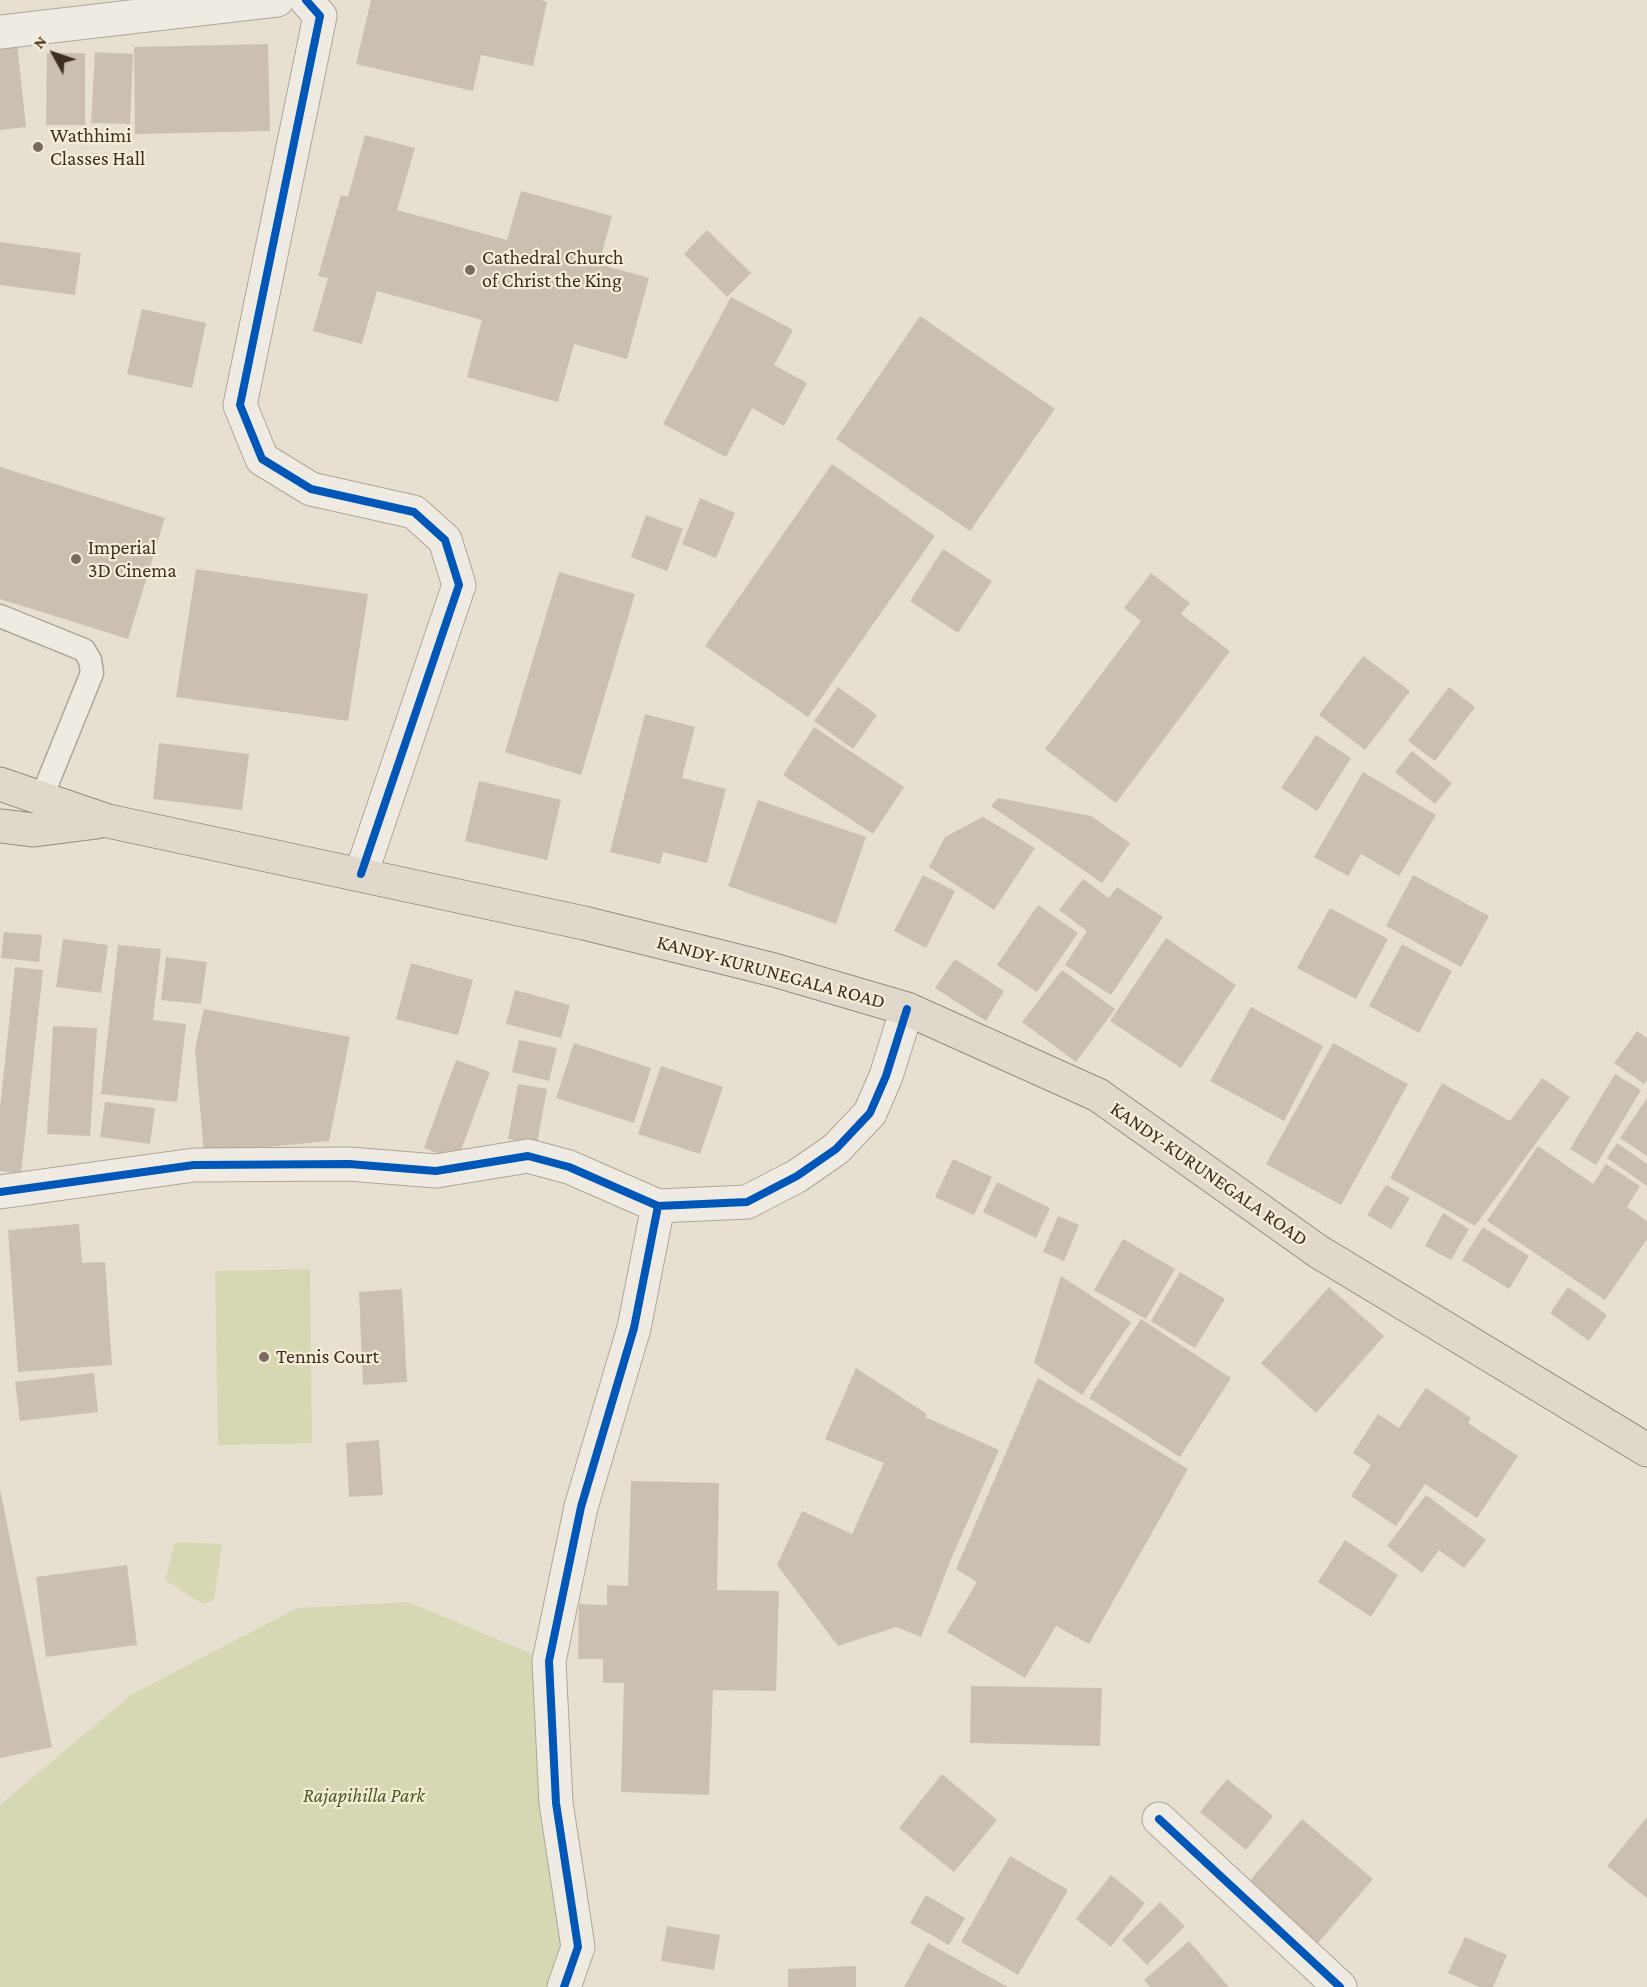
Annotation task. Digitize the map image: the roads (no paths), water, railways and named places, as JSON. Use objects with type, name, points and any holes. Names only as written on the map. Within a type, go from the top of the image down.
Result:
[{"type":"highway","name":"KANDY-KURUNEGALA ROAD","points":[[0,784],[108,821],[361,874],[668,943],[846,990],[907,1009],[1098,1095],[1319,1252],[1647,1450]]},
{"type":"highway","name":"KANDY-KURUNEGALA ROAD","points":[[0,826],[34,830],[108,821]]},
{"type":"street","points":[[0,32],[277,0]]},
{"type":"street","points":[[306,0],[320,16],[240,405],[262,459],[312,489],[414,512],[444,540],[459,585],[361,874]]},
{"type":"street","points":[[0,1192],[194,1165],[349,1164],[436,1171],[528,1156],[569,1167],[658,1206],[747,1202],[797,1176],[836,1149],[870,1113],[886,1076],[907,1009]]},
{"type":"street","points":[[564,1987],[578,1947],[556,1803],[549,1661],[581,1508],[634,1328],[658,1206]]},
{"type":"street","points":[[1159,1819],[1340,1987]]},
{"type":"lane","points":[[0,616],[84,650],[90,660],[92,673],[41,799]]},
{"type":"place","name":"Wathhimi Classes Hall","points":[[38,147]]},
{"type":"place","name":"Cathedral Church of Christ the King","points":[[470,270]]},
{"type":"place","name":"Imperial 3D Cinema","points":[[76,559]]},
{"type":"place","name":"Tennis Court","points":[[264,1357]]},
{"type":"park label","name":"Rajapihilla Park","points":[[364,1796]]}]
